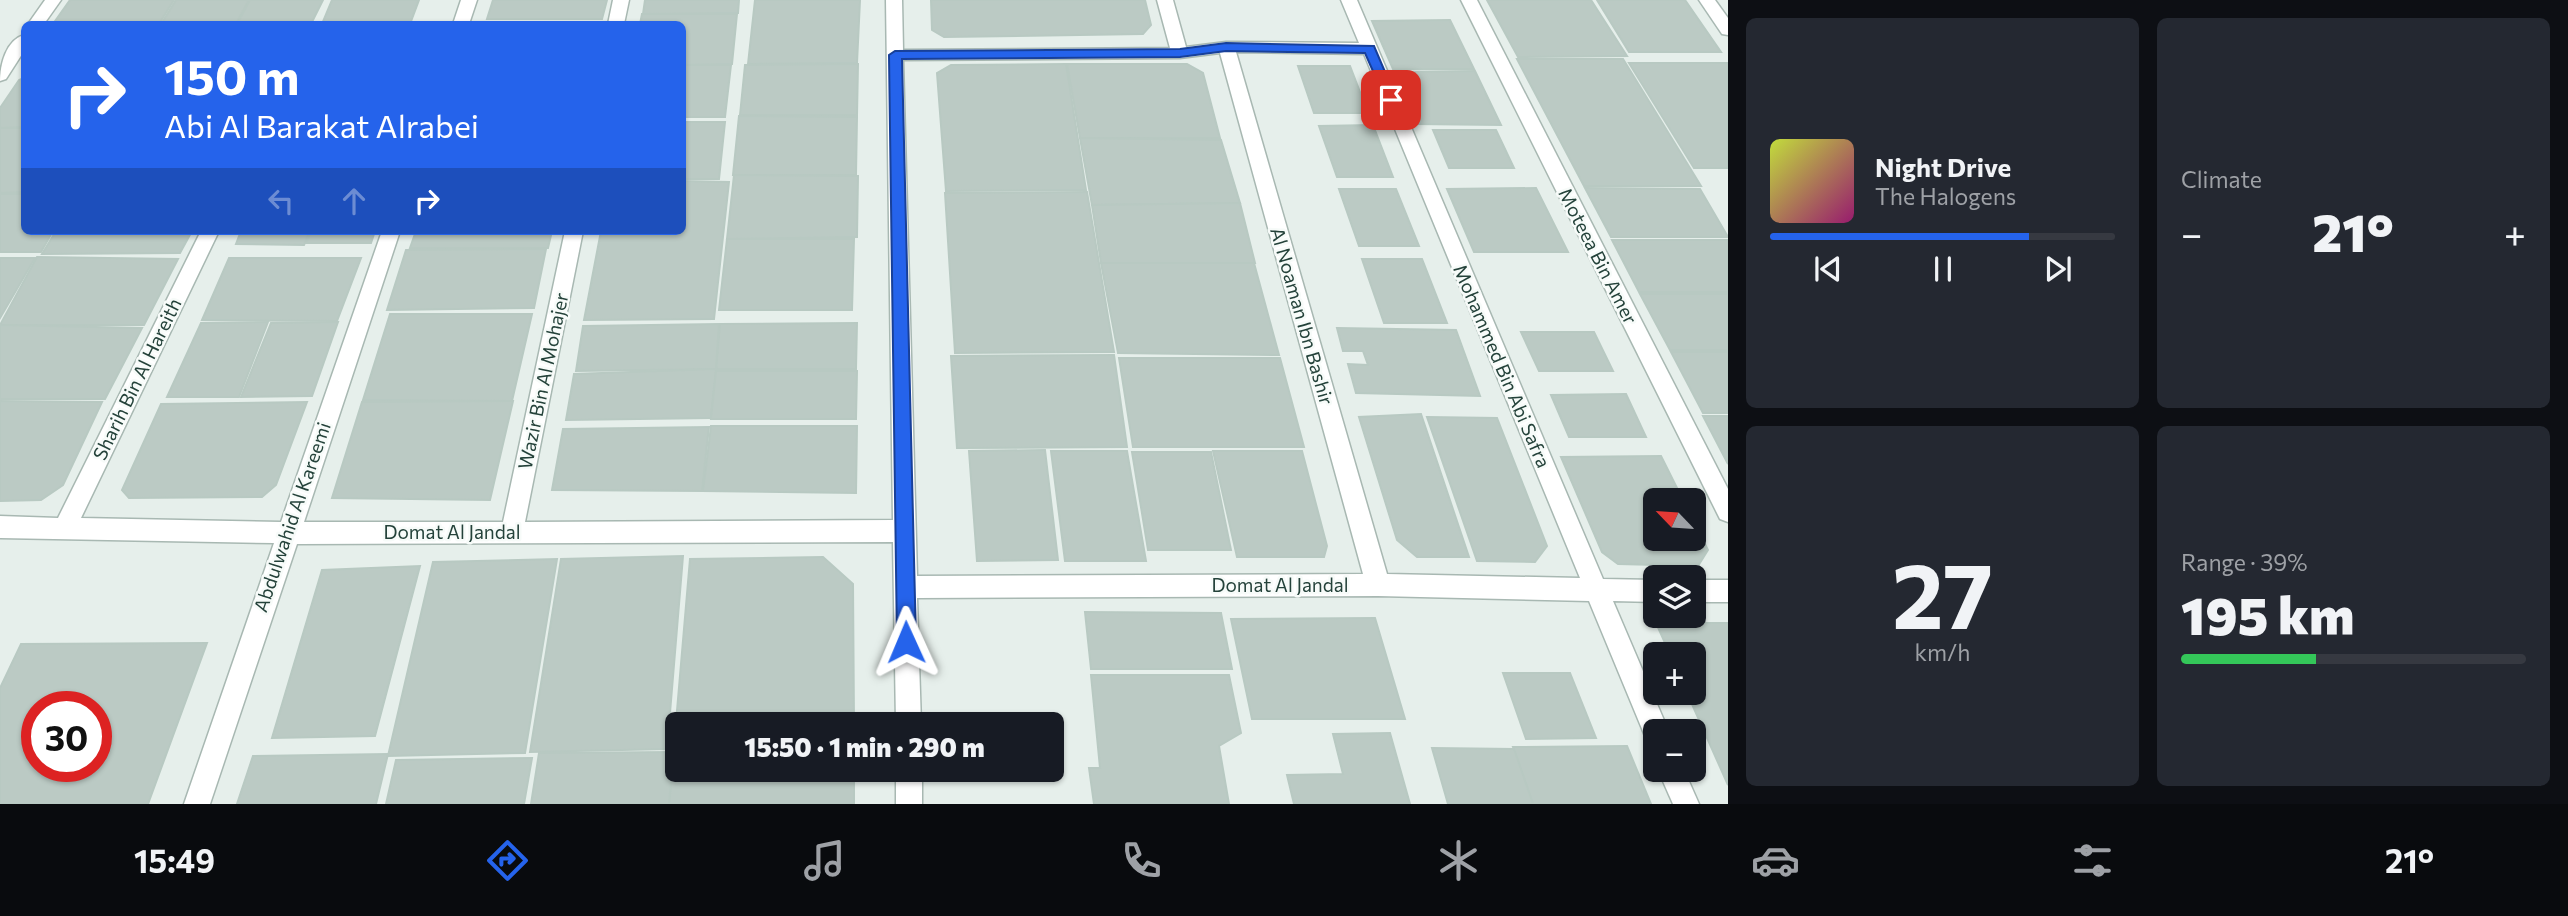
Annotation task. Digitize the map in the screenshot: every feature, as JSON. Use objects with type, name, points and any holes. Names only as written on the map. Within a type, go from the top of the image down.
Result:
[{"type":"street","points":[[38,21],[53,0]]},
{"type":"street","points":[[462,21],[469,0]]},
{"type":"street","points":[[617,21],[621,0]]},
{"type":"street","points":[[894,0],[908,712]]},
{"type":"street","points":[[1165,0],[1180,53]]},
{"type":"street","name":"Mohammed Bin Abi Safra","points":[[1349,0],[1651,719]]},
{"type":"street","name":"Moteea Bin Amer","points":[[1469,0],[1728,512]]},
{"type":"street","points":[[1707,0],[1728,30]]},
{"type":"street","points":[[895,55],[1180,53],[1226,47],[1369,48]]},
{"type":"street","name":"Al Noaman Ibn Bashir","points":[[1226,47],[1377,585]]},
{"type":"street","points":[[0,75],[16,51]]},
{"type":"street","name":"Sharih Bin Al Hareith","points":[[65,528],[208,235]]},
{"type":"street","name":"Abdulwahid Al Kareemi","points":[[197,804],[286,533],[390,235]]},
{"type":"street","name":"Wazir Bin Al Mohajer","points":[[512,531],[573,235]]},
{"type":"street","name":"Domat Al Jandal","points":[[0,527],[286,533],[904,531]]},
{"type":"street","name":"Domat Al Jandal","points":[[905,587],[1377,585],[1643,591]]},
{"type":"street","points":[[1706,591],[1728,592]]},
{"type":"street","points":[[909,782],[909,804]]},
{"type":"street","points":[[1676,782],[1685,804]]},
{"type":"building","points":[[70,0],[174,0],[161,21],[55,21]]},
{"type":"building","points":[[176,0],[249,0],[238,21],[163,21]]},
{"type":"building","points":[[250,0],[323,0],[312,21],[239,21]]},
{"type":"building","points":[[332,0],[419,0],[411,21],[323,21]]},
{"type":"building","points":[[493,0],[607,0],[602,19],[487,19]]},
{"type":"building","points":[[645,0],[739,0],[738,13],[643,14]]},
{"type":"building","points":[[755,0],[860,0],[857,63],[748,64]]},
{"type":"building","points":[[931,0],[1145,0],[1151,25],[1143,34],[944,37],[932,30]]},
{"type":"building","points":[[1487,0],[1591,0],[1627,56],[1518,57]]},
{"type":"building","points":[[1597,0],[1685,0],[1721,52],[1629,52]]},
{"type":"building","points":[[642,14],[737,14],[732,64],[686,65],[686,21],[641,21]]},
{"type":"building","points":[[1450,20],[1474,69],[1393,69],[1372,21]]},
{"type":"building","points":[[1517,59],[1623,59],[1701,186],[1584,186]]},
{"type":"building","points":[[1629,63],[1728,63],[1728,168],[1694,168]]},
{"type":"building","points":[[858,64],[857,115],[740,115],[745,65]]},
{"type":"building","points":[[1066,64],[1086,190],[946,191],[937,73],[951,65]]},
{"type":"building","points":[[1067,64],[1187,64],[1203,73],[1220,138],[1080,138]]},
{"type":"building","points":[[686,65],[731,65],[725,117],[686,117]]},
{"type":"building","points":[[1298,66],[1350,66],[1368,113],[1314,113]]},
{"type":"building","points":[[1475,71],[1501,125],[1415,124],[1393,72]]},
{"type":"building","points":[[21,79],[21,127],[0,128],[0,108]]},
{"type":"building","points":[[739,116],[857,117],[856,175],[733,175]]},
{"type":"building","points":[[686,122],[725,122],[719,179],[686,179]]},
{"type":"building","points":[[1373,125],[1393,177],[1337,177],[1319,126]]},
{"type":"building","points":[[0,128],[21,128],[21,192],[0,193]]},
{"type":"building","points":[[1433,130],[1496,130],[1514,168],[1449,168]]},
{"type":"building","points":[[1080,138],[1221,140],[1240,203],[1092,205]]},
{"type":"building","points":[[734,175],[858,176],[857,237],[727,239]]},
{"type":"building","points":[[686,181],[729,182],[714,319],[584,320],[600,235],[686,235]]},
{"type":"building","points":[[1536,188],[1568,252],[1474,252],[1447,189]]},
{"type":"building","points":[[1585,188],[1700,189],[1728,237],[1611,237]]},
{"type":"building","points":[[1339,189],[1396,189],[1419,246],[1359,246]]},
{"type":"building","points":[[1087,192],[1114,352],[955,353],[945,193]]},
{"type":"building","points":[[0,194],[21,194],[21,235],[51,235],[41,252],[0,252]]},
{"type":"building","points":[[1240,203],[1255,263],[1101,263],[1092,205]]},
{"type":"building","points":[[54,235],[190,235],[180,253],[42,254]]},
{"type":"building","points":[[239,235],[308,235],[304,245],[236,244]]},
{"type":"building","points":[[309,235],[374,235],[371,243],[306,243]]},
{"type":"building","points":[[415,235],[551,235],[548,248],[410,248]]},
{"type":"building","points":[[727,239],[854,239],[852,310],[719,310]]},
{"type":"building","points":[[1612,240],[1728,240],[1728,292],[1639,292]]},
{"type":"building","points":[[546,249],[534,308],[387,310],[406,250]]},
{"type":"building","points":[[37,257],[178,259],[144,325],[0,325]]},
{"type":"building","points":[[0,258],[35,258],[0,318]]},
{"type":"building","points":[[229,258],[361,258],[337,321],[202,320]]},
{"type":"building","points":[[1362,259],[1422,259],[1447,323],[1384,323]]},
{"type":"building","points":[[1101,263],[1254,263],[1279,355],[1118,353]]},
{"type":"building","points":[[1640,294],[1728,294],[1728,350],[1670,350]]},
{"type":"building","points":[[390,314],[532,314],[512,401],[363,400]]},
{"type":"building","points":[[268,322],[239,397],[167,397],[201,323]]},
{"type":"building","points":[[338,322],[312,396],[241,397],[271,323]]},
{"type":"building","points":[[857,323],[856,369],[716,369],[720,324]]},
{"type":"building","points":[[719,324],[716,369],[576,371],[583,326]]},
{"type":"building","points":[[0,325],[142,328],[105,399],[0,399]]},
{"type":"building","points":[[1337,328],[1456,330],[1480,396],[1356,393],[1348,364],[1368,365],[1363,351],[1343,351]]},
{"type":"building","points":[[1521,332],[1594,332],[1613,371],[1539,371]]},
{"type":"building","points":[[1671,352],[1728,352],[1728,413],[1703,413]]},
{"type":"building","points":[[1114,355],[1127,447],[957,448],[951,356]]},
{"type":"building","points":[[1119,358],[1280,358],[1304,447],[1133,447]]},
{"type":"building","points":[[716,369],[711,418],[566,420],[574,374]]},
{"type":"building","points":[[716,371],[857,371],[856,419],[711,419]]},
{"type":"building","points":[[1626,394],[1646,437],[1569,437],[1551,395]]},
{"type":"building","points":[[0,401],[102,402],[63,485],[41,500],[0,501]]},
{"type":"building","points":[[513,401],[490,500],[332,498],[362,402]]},
{"type":"building","points":[[307,402],[276,485],[262,497],[129,498],[122,490],[161,404]]},
{"type":"building","points":[[1421,414],[1469,557],[1417,557],[1397,540],[1359,417]]},
{"type":"building","points":[[1703,416],[1728,416],[1728,464]]},
{"type":"building","points":[[1427,417],[1497,418],[1547,546],[1535,562],[1477,561]]},
{"type":"building","points":[[711,426],[857,426],[856,493],[703,491]]},
{"type":"building","points":[[709,427],[702,491],[552,490],[563,429]]},
{"type":"building","points":[[1045,450],[1058,560],[977,561],[969,451]]},
{"type":"building","points":[[1051,451],[1127,451],[1146,561],[1065,561]]},
{"type":"building","points":[[1213,451],[1302,451],[1327,546],[1324,557],[1237,557]]},
{"type":"building","points":[[1132,452],[1211,452],[1231,550],[1148,550]]},
{"type":"building","points":[[1661,456],[1677,488],[1643,488],[1643,551],[1706,551],[1706,546],[1708,550],[1699,565],[1618,564],[1602,552],[1561,457]]},
{"type":"building","points":[[683,556],[670,712],[665,712],[665,749],[530,752],[561,559]]},
{"type":"building","points":[[823,557],[853,584],[854,712],[677,712],[690,559]]},
{"type":"building","points":[[557,559],[525,753],[388,756],[433,562]]},
{"type":"building","points":[[420,566],[375,736],[272,738],[322,570]]},
{"type":"building","points":[[1085,612],[1221,613],[1232,669],[1091,669]]},
{"type":"building","points":[[1375,618],[1405,719],[1252,719],[1231,619]]},
{"type":"building","points":[[1706,623],[1728,623],[1728,785],[1706,736],[1706,719],[1699,719],[1692,705],[1706,705],[1706,642],[1665,642],[1658,628],[1706,628]]},
{"type":"building","points":[[207,643],[148,804],[0,804],[0,688],[21,644]]},
{"type":"building","points":[[1503,673],[1570,673],[1596,738],[1526,739]]},
{"type":"building","points":[[1091,675],[1229,675],[1241,733],[1219,746],[1229,804],[1094,804],[1089,768],[1100,768]]},
{"type":"building","points":[[1390,733],[1410,804],[1294,804],[1287,775],[1343,774],[1333,734]]},
{"type":"building","points":[[1627,746],[1651,804],[1533,804],[1513,747]]},
{"type":"building","points":[[1432,748],[1514,749],[1533,804],[1448,804]]},
{"type":"building","points":[[665,752],[665,782],[671,782],[669,804],[531,804],[539,753]]},
{"type":"building","points":[[388,754],[376,804],[237,804],[253,756]]},
{"type":"building","points":[[532,758],[524,804],[386,804],[396,760]]},
{"type":"building","points":[[671,782],[854,782],[854,804],[669,804]]},
{"type":"route","points":[[906,642],[895,55],[1180,53],[1226,47],[1369,48],[1391,100]]}]
